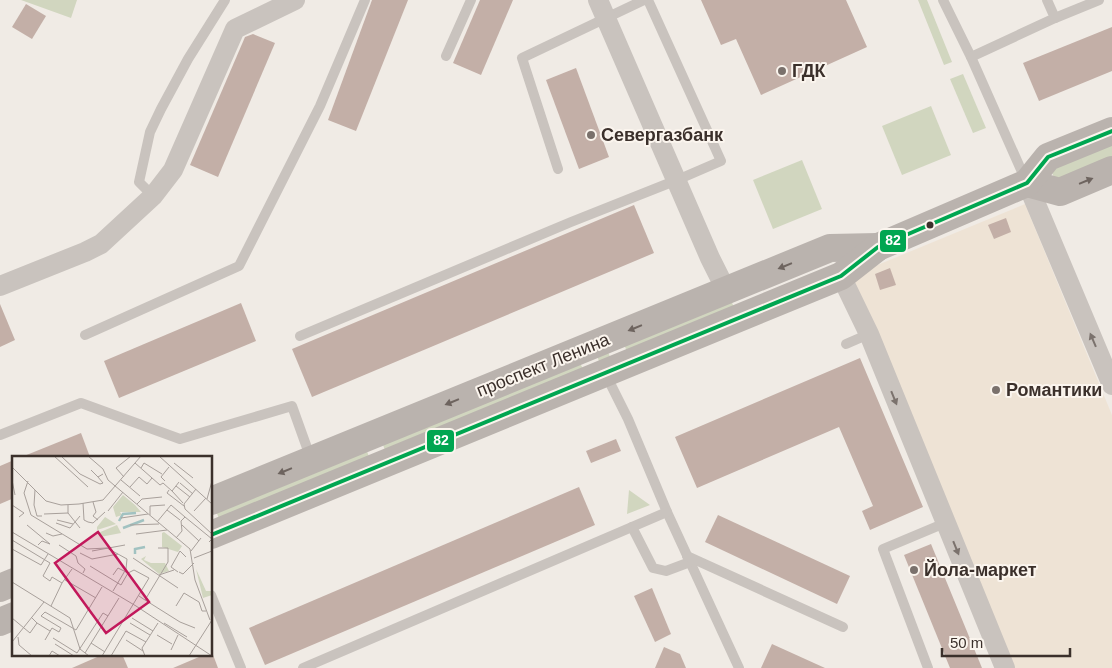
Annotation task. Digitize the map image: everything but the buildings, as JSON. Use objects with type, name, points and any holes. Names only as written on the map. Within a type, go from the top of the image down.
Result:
[{"type":"main road","name":"проспект Ленина","points":[[212,535],[841,276],[878,247],[1027,183],[1048,157],[1112,131]]},
{"type":"main road","points":[[1027,183],[1060,192],[1112,170]]},
{"type":"main road","name":"проспект Ленина","points":[[212,501],[830,248],[878,247]]},
{"type":"main road","points":[[0,588],[12,583]]},
{"type":"main road","points":[[0,622],[12,617]]},
{"type":"street","points":[[0,286],[101,244],[152,196],[174,170],[235,29],[294,0]]},
{"type":"street","points":[[602,9],[710,258],[726,290]]},
{"type":"street","points":[[1027,183],[1112,385]]},
{"type":"street","points":[[841,276],[873,344],[1005,668]]},
{"type":"lane","points":[[152,196],[139,182],[150,132],[188,59],[225,0]]},
{"type":"lane","points":[[84,335],[239,266],[320,106],[365,0]]},
{"type":"lane","points":[[446,56],[470,0]]},
{"type":"lane","points":[[558,169],[522,58],[602,9],[644,0]]},
{"type":"lane","points":[[300,336],[721,161],[648,0]]},
{"type":"lane","points":[[943,0],[971,57],[1027,183]]},
{"type":"lane","points":[[1047,0],[1055,18]]},
{"type":"lane","points":[[971,57],[1055,18],[1100,0]]},
{"type":"lane","points":[[846,344],[873,344]]},
{"type":"lane","points":[[605,373],[628,419],[667,512],[739,668]]},
{"type":"lane","points":[[0,435],[81,403],[180,439],[292,406],[311,460]]},
{"type":"lane","points":[[303,668],[667,512]]},
{"type":"lane","points":[[928,668],[883,549],[946,523]]},
{"type":"lane","points":[[632,527],[653,568],[666,571],[689,559]]},
{"type":"lane","points":[[689,559],[843,627]]},
{"type":"lane","points":[[212,597],[241,668]]},
{"type":"green space","points":[[21,0],[77,0],[71,18]]},
{"type":"green space","points":[[918,0],[927,0],[952,62],[944,65]]},
{"type":"green space","points":[[963,74],[986,128],[973,133],[950,79]]},
{"type":"green space","points":[[931,106],[951,155],[902,175],[882,126]]},
{"type":"green space","points":[[1112,144],[1112,157],[1055,180],[1051,170]]},
{"type":"green space","points":[[802,160],[822,209],[773,229],[753,180]]},
{"type":"green space","points":[[730,297],[734,308],[627,352],[624,344],[608,352],[611,359],[600,364],[596,353]]},
{"type":"green space","points":[[579,361],[584,371],[386,453],[382,442]]},
{"type":"green space","points":[[366,449],[370,459],[220,521],[216,511]]},
{"type":"green space","points":[[629,490],[650,505],[627,514]]},
{"type":"shaded area","points":[[1025,204],[1112,415],[1112,668],[1012,668],[851,276]]},
{"type":"transit line","name":"82","points":[[212,535],[841,276],[878,247],[1027,183],[1048,157],[1112,131]]},
{"type":"place","name":"ГДК","points":[[782,71]]},
{"type":"place","name":"Севергазбанк","points":[[591,135]]},
{"type":"place","name":"Романтики","points":[[996,390]]},
{"type":"place","name":"Йола-маркет","points":[[914,570]]}]
